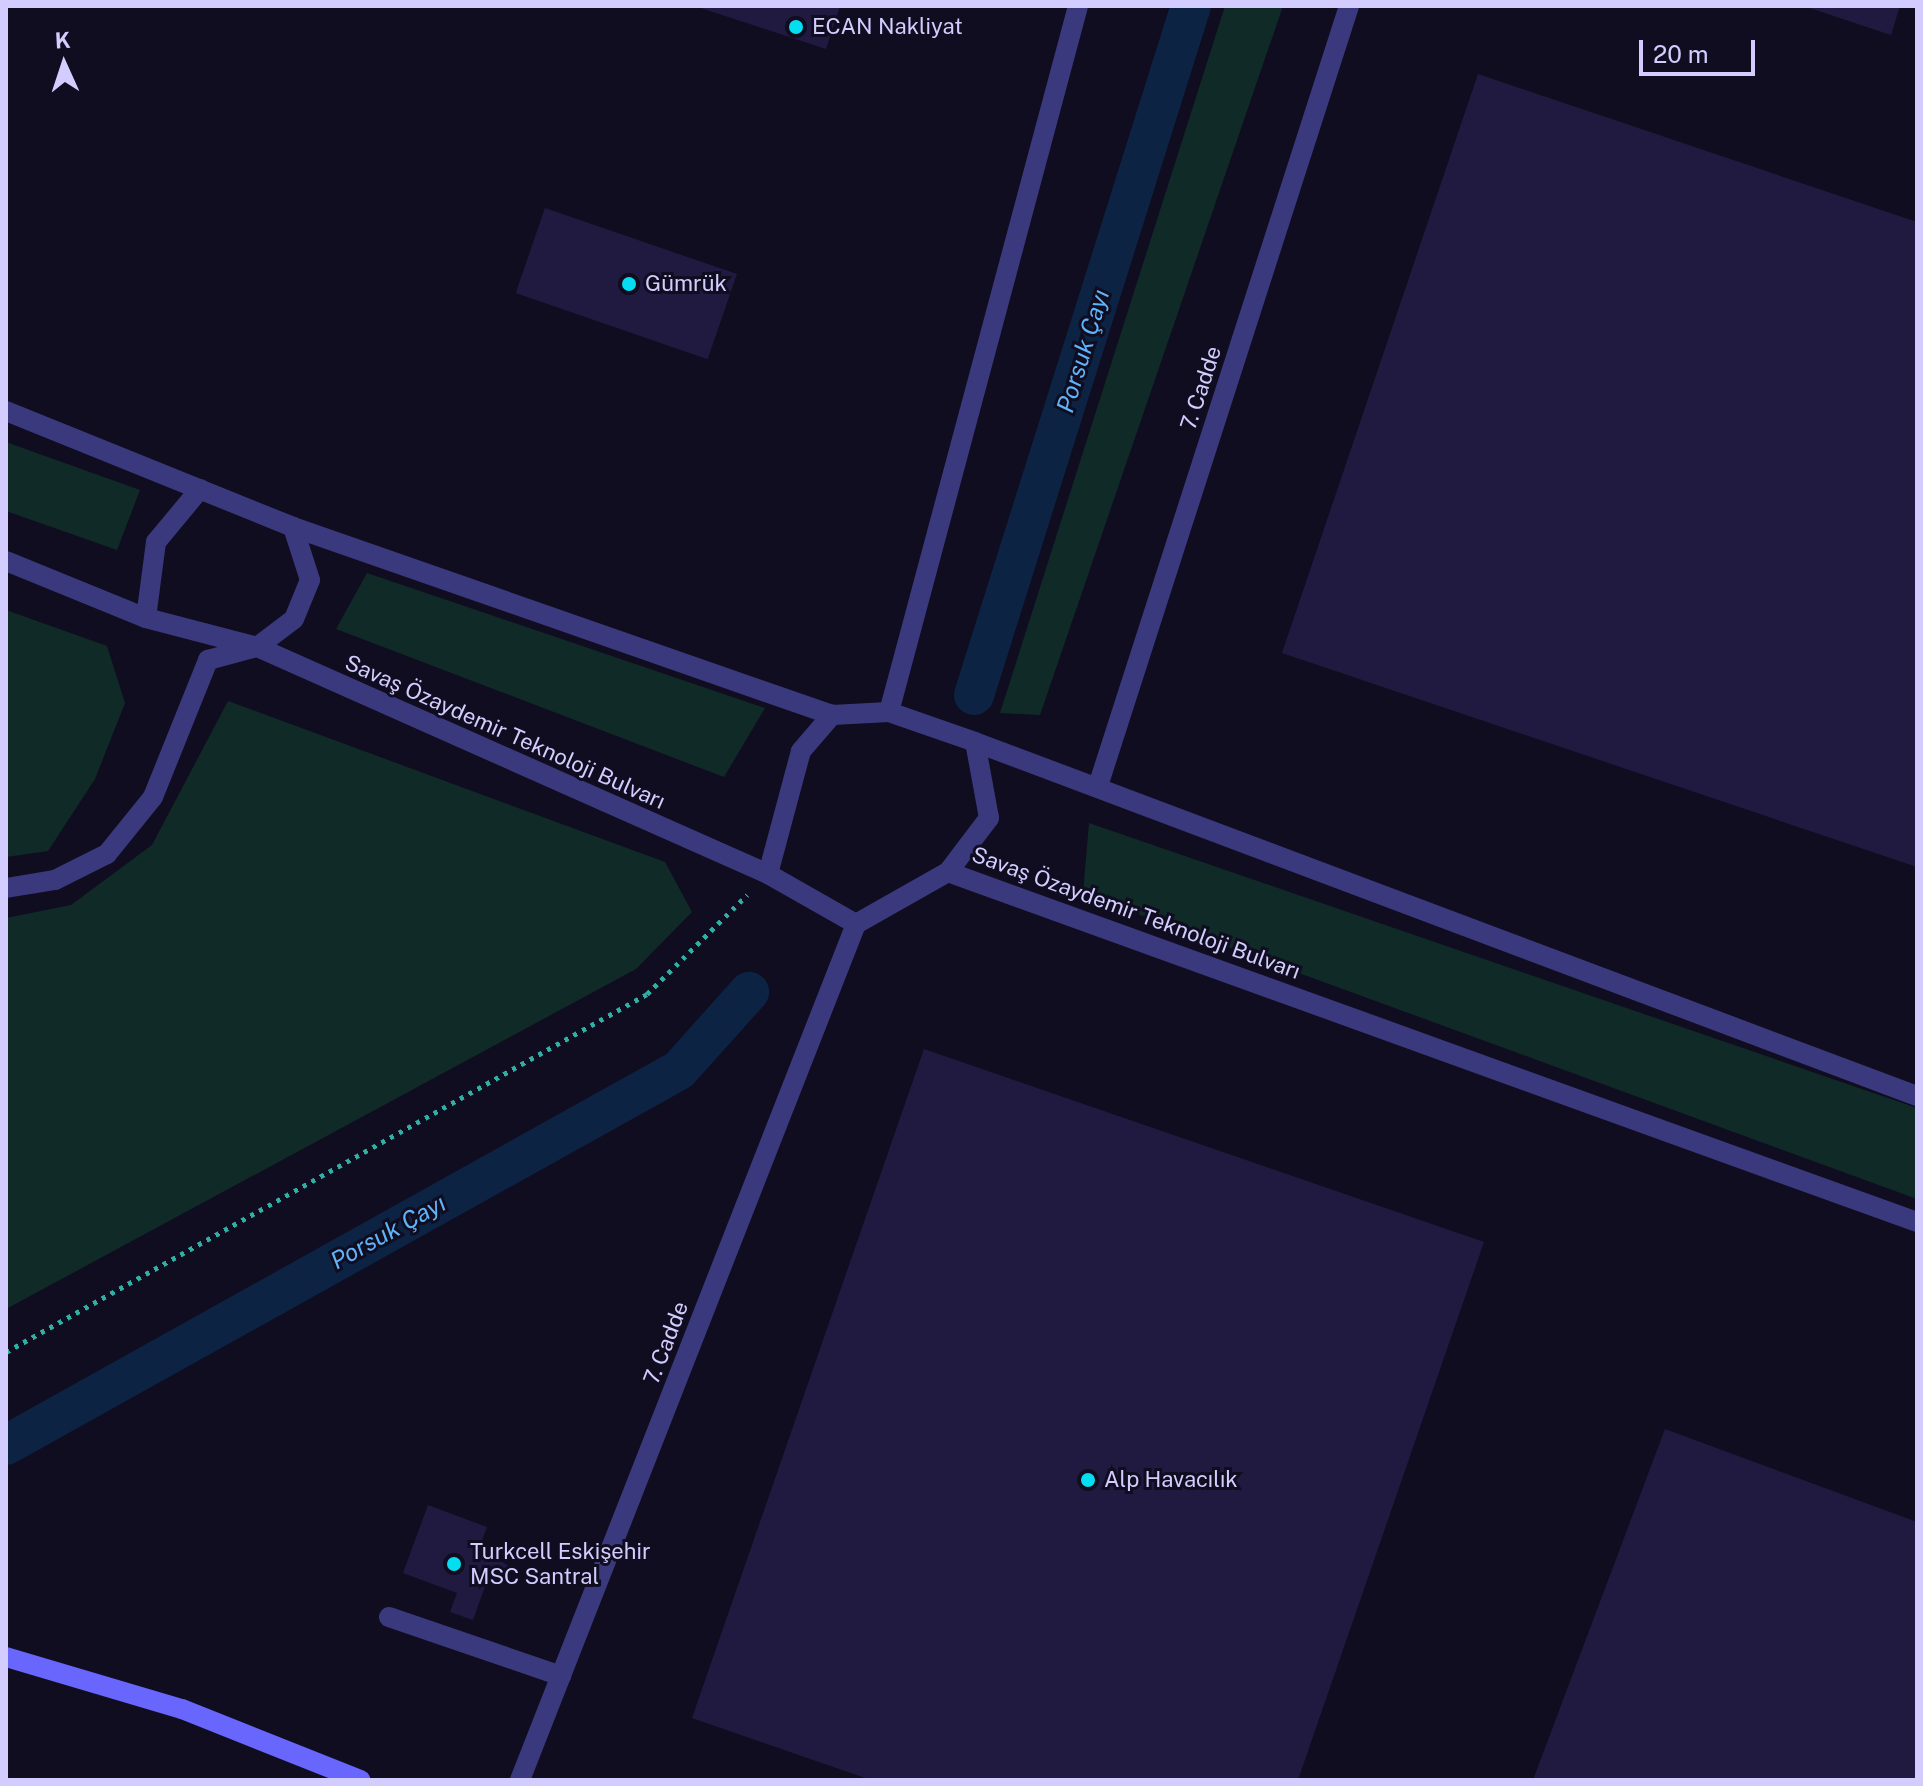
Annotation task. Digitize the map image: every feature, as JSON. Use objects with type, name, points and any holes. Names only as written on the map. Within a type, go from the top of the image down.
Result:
[{"type":"street","points":[[889,712],[1078,6]]},
{"type":"street","name":"7. Cadde","points":[[1098,786],[1349,6]]},
{"type":"street","points":[[6,411],[293,527],[832,715],[889,712],[1098,786],[1917,1096]]},
{"type":"street","points":[[146,618],[156,542],[200,489]]},
{"type":"street","points":[[6,888],[55,880],[107,854],[153,797],[208,660],[257,647],[294,619],[310,580],[293,527]]},
{"type":"street","name":"Savaş Özaydemir Teknoloji Bulvarı","points":[[6,561],[146,618],[257,647],[768,874],[856,924],[948,872],[1917,1222]]},
{"type":"street","points":[[768,874],[801,751],[832,715]]},
{"type":"street","points":[[948,872],[989,818],[975,742]]},
{"type":"street","name":"7. Cadde","points":[[520,1780],[856,924]]},
{"type":"street","points":[[389,1617],[561,1676]]},
{"type":"street","points":[[6,1657],[182,1709],[360,1780]]},
{"type":"path","points":[[6,1352],[647,994],[768,874]]},
{"type":"green space","points":[[1225,6],[1283,6],[1040,715],[1000,713]]},
{"type":"green space","points":[[6,442],[140,490],[117,550],[6,511]]},
{"type":"green space","points":[[367,573],[765,708],[724,777],[336,629]]},
{"type":"green space","points":[[6,610],[107,646],[125,703],[95,779],[48,851],[6,857]]},
{"type":"green space","points":[[228,701],[665,862],[692,912],[636,969],[6,1309],[6,918],[71,905],[152,845]]},
{"type":"green space","points":[[1089,823],[1917,1108],[1917,1199],[1083,894]]},
{"type":"building","name":"ECAN Nakliyat","points":[[695,6],[840,6],[826,49]]},
{"type":"building","points":[[1804,6],[1900,6],[1891,35]]},
{"type":"building","points":[[1478,74],[1917,222],[1917,867],[1282,653]]},
{"type":"building","name":"Gümrük","points":[[545,208],[737,274],[708,359],[516,293]]},
{"type":"building","name":"Alp Havacılık","points":[[924,1049],[1484,1242],[1298,1780],[871,1780],[692,1718]]},
{"type":"building","points":[[1665,1429],[1917,1522],[1917,1780],[1533,1780]]},
{"type":"building","name":"Turkcell Eskişehir MSC Santral","points":[[428,1505],[487,1527],[479,1548],[509,1566],[502,1583],[488,1578],[473,1620],[450,1612],[457,1593],[403,1573]]},
{"type":"waterway","name":"Porsuk Çayı","points":[[974,695],[1191,6]]},
{"type":"waterway","name":"Porsuk Çayı","points":[[6,1445],[679,1070],[749,992]]},
{"type":"place","name":"ECAN Nakliyat","points":[[796,27]]},
{"type":"place","name":"Gümrük","points":[[629,284]]},
{"type":"place","name":"Alp Havacılık","points":[[1088,1480]]},
{"type":"place","name":"Turkcell Eskişehir MSC Santral","points":[[454,1564]]}]
